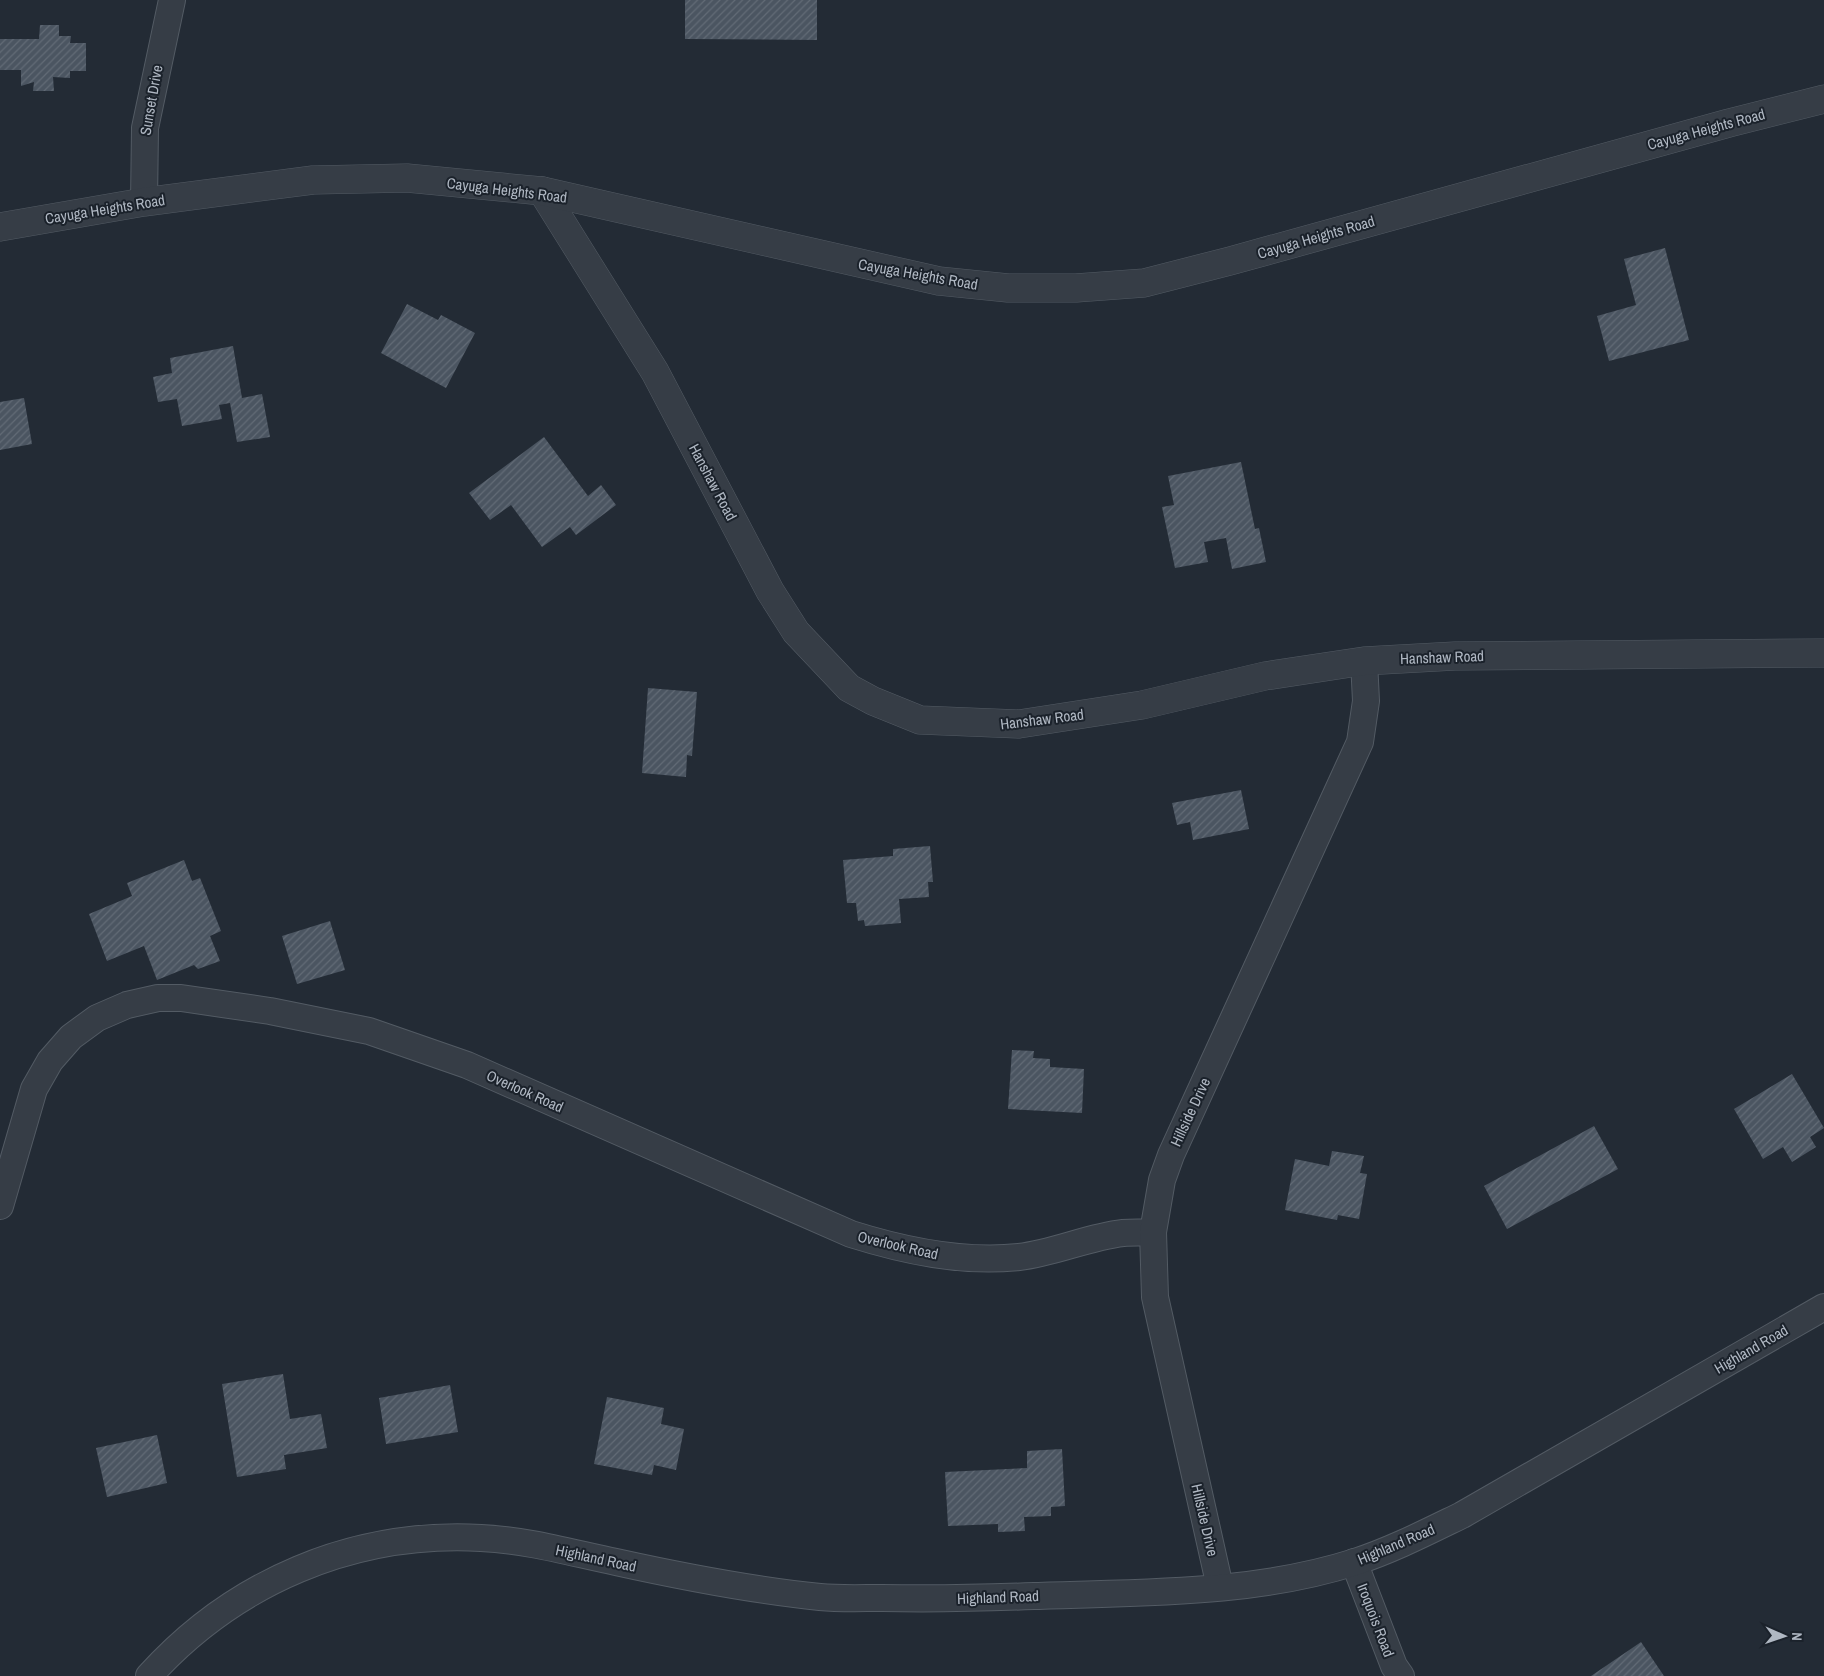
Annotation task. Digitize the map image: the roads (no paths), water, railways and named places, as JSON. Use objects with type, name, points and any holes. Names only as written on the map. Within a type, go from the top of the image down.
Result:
[{"type":"street","name":"Sunset Drive","points":[[144,202],[145,128],[166,2]]},
{"type":"street","name":"Cayuga Heights Road","points":[[0,227],[144,202],[313,180],[407,178],[542,191],[939,281],[1008,288],[1076,288],[1144,283],[1729,123],[1824,99]]},
{"type":"street","name":"Hanshaw Road","points":[[542,191],[655,372],[770,591],[796,632],[830,670],[857,692],[873,701],[920,720],[969,724],[1019,724],[1142,705],[1265,676],[1364,661],[1455,656],[1824,652]]},
{"type":"street","name":"Hillside Drive","points":[[1220,1587],[1155,1297],[1153,1232],[1162,1180],[1171,1155],[1360,742],[1366,701],[1364,661]]},
{"type":"street","name":"Overlook Road","points":[[0,1206],[34,1089],[50,1061],[71,1038],[97,1018],[127,1005],[158,998],[181,998],[270,1011],[369,1031],[458,1062],[850,1234],[890,1246],[929,1254],[970,1257],[1020,1257],[1122,1233],[1153,1232]]},
{"type":"street","name":"Highland Road","points":[[149,1676],[199,1627],[233,1602],[273,1580],[312,1563],[355,1550],[396,1541],[438,1537],[483,1538],[527,1543],[716,1584],[823,1598],[946,1599],[1220,1587],[1298,1576],[1354,1562],[1409,1541],[1462,1515],[1824,1307]]},
{"type":"street","name":"Iroquois Road","points":[[1354,1562],[1394,1666],[1401,1676]]}]
